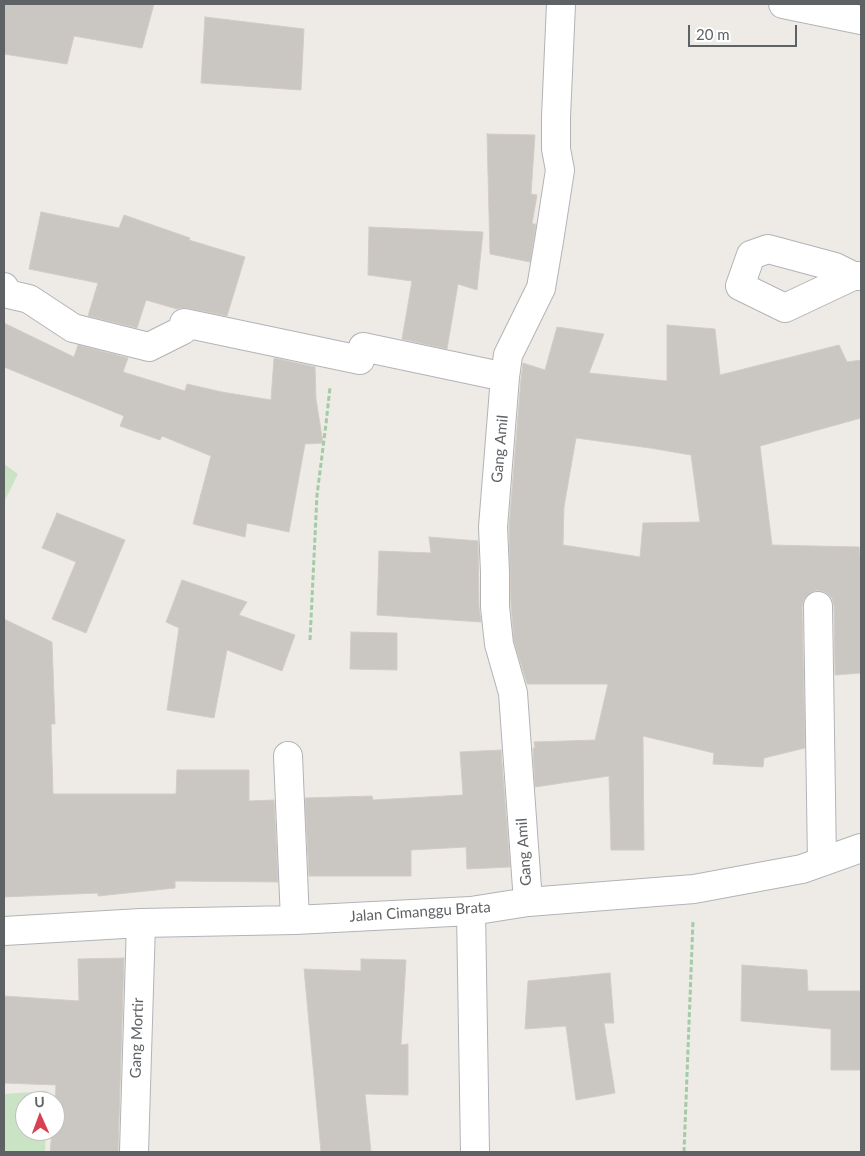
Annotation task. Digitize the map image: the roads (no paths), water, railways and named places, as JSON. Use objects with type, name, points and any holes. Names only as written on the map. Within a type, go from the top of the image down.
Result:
[{"type":"street","name":"Gang Amil","points":[[528,902],[513,693],[499,644],[495,607],[496,572],[493,527],[508,354],[541,288],[560,170],[556,148],[556,117],[561,4]]},
{"type":"street","points":[[783,4],[861,20]]},
{"type":"street","points":[[4,287],[8,294],[29,299],[73,328],[149,347],[183,330],[184,323],[360,360],[363,347],[506,377]]},
{"type":"street","points":[[818,606],[822,862]]},
{"type":"street","points":[[288,756],[296,920]]},
{"type":"street","name":"Jalan Cimanggu Brata","points":[[4,931],[141,923],[296,920],[471,911],[528,902],[694,889],[802,869],[861,848]]},
{"type":"street","points":[[471,911],[475,1152]]},
{"type":"street","name":"Gang Mortir","points":[[134,1152],[141,923]]}]
